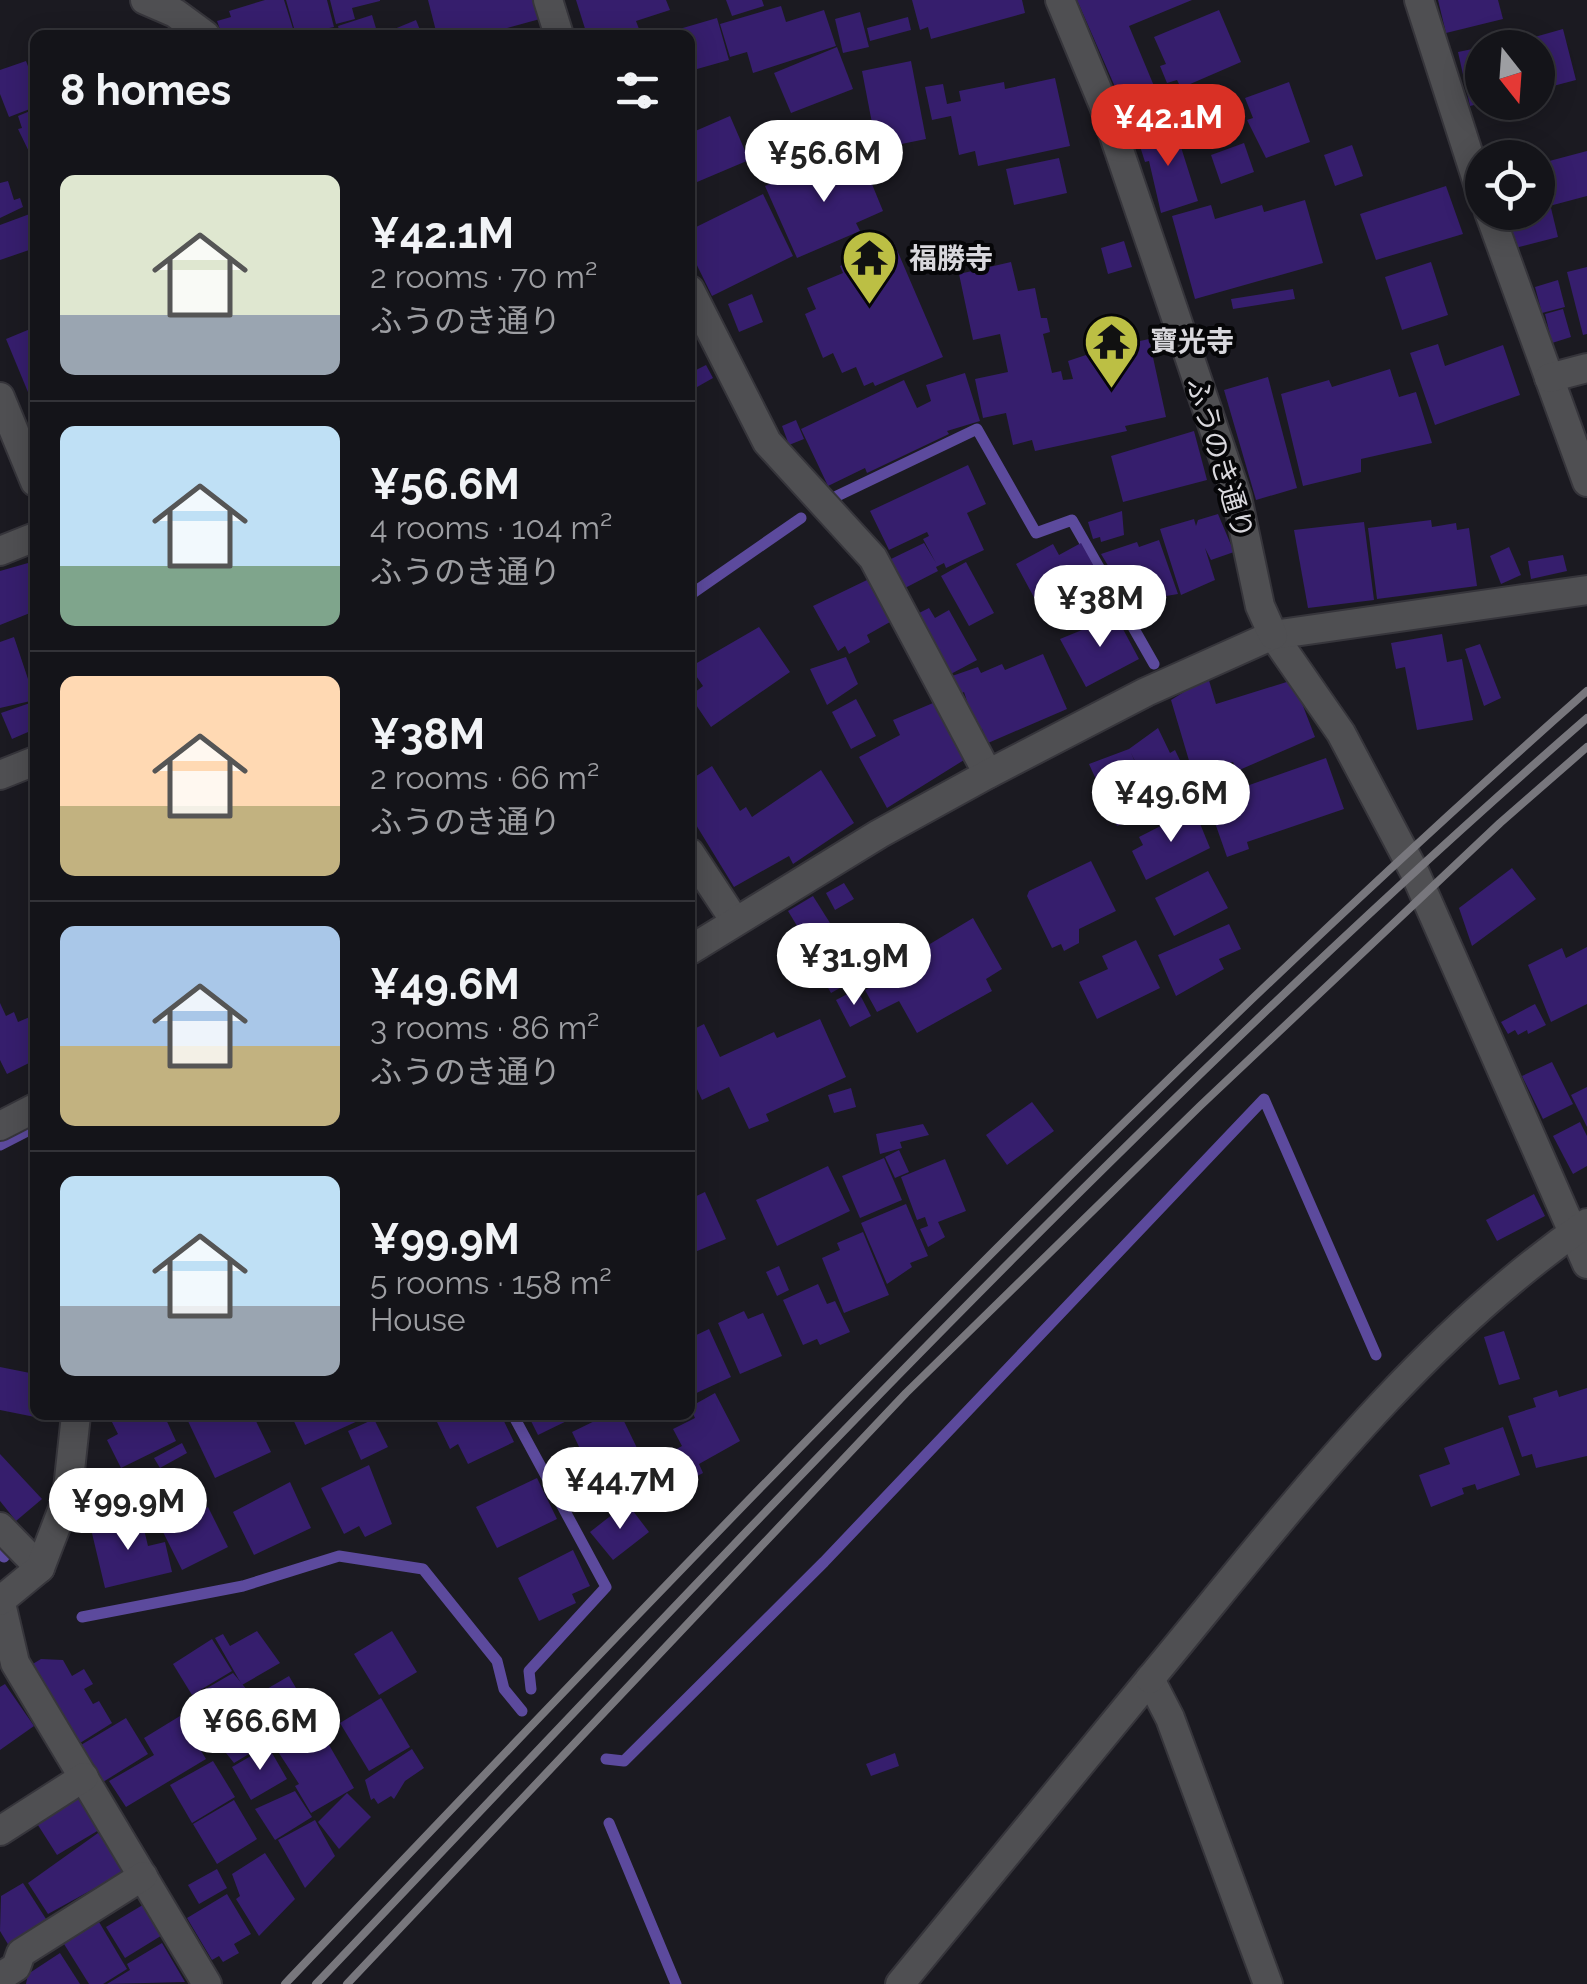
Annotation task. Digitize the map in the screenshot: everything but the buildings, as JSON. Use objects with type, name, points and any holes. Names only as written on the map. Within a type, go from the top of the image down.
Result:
[{"type":"street","points":[[145,0],[175,13],[197,30]]},
{"type":"street","points":[[548,0],[557,30]]},
{"type":"street","name":"ふうのき通り","points":[[1060,0],[1104,106],[1238,497],[1260,606],[1273,634],[1341,734],[1415,872],[1580,1228],[1587,1264]]},
{"type":"street","points":[[1418,0],[1465,144]]},
{"type":"street","points":[[1496,230],[1587,482]]},
{"type":"street","points":[[695,300],[767,442],[873,558],[988,774]]},
{"type":"street","points":[[1549,378],[1587,368]]},
{"type":"street","points":[[0,397],[30,462]]},
{"type":"street","points":[[0,551],[30,539]]},
{"type":"street","points":[[695,947],[988,774],[1146,692],[1273,634],[1587,590]]},
{"type":"street","points":[[0,776],[30,764]]},
{"type":"street","points":[[695,860],[735,921]]},
{"type":"street","points":[[0,1126],[30,1111]]},
{"type":"street","points":[[900,1984],[1358,1429],[1436,1350],[1580,1228]]},
{"type":"street","points":[[75,1420],[66,1498],[40,1568],[0,1600],[15,1663],[207,1984]]},
{"type":"street","points":[[0,1528],[40,1568]]},
{"type":"street","points":[[1150,1680],[1170,1718],[1268,1984]]},
{"type":"street","points":[[0,1831],[84,1777]]},
{"type":"street","points":[[0,1978],[16,1967],[22,1953],[143,1876]]},
{"type":"waterway","points":[[837,496],[977,429],[1036,533],[1072,520],[1154,664]]},
{"type":"waterway","points":[[695,592],[801,518]]},
{"type":"waterway","points":[[606,1759],[624,1761],[824,1562],[1264,1099],[1376,1355]]},
{"type":"waterway","points":[[0,1145],[30,1130]]},
{"type":"waterway","points":[[516,1420],[606,1587],[529,1671],[531,1689]]},
{"type":"waterway","points":[[0,1554],[4,1557]]},
{"type":"waterway","points":[[82,1617],[243,1586],[339,1556],[423,1569],[497,1661],[504,1689],[522,1711]]},
{"type":"waterway","points":[[609,1823],[676,1984]]},
{"type":"railway","points":[[285,1984],[761,1487],[1085,1161],[1249,1002],[1587,691]]},
{"type":"railway","points":[[316,1984],[780,1497],[1095,1177],[1420,867],[1587,718]]},
{"type":"railway","points":[[347,1984],[906,1393],[1200,1106],[1500,823],[1587,747]]},
{"type":"place","name":"福勝寺","points":[[870,307]]},
{"type":"place","name":"寶光寺","points":[[1111,390]]}]
